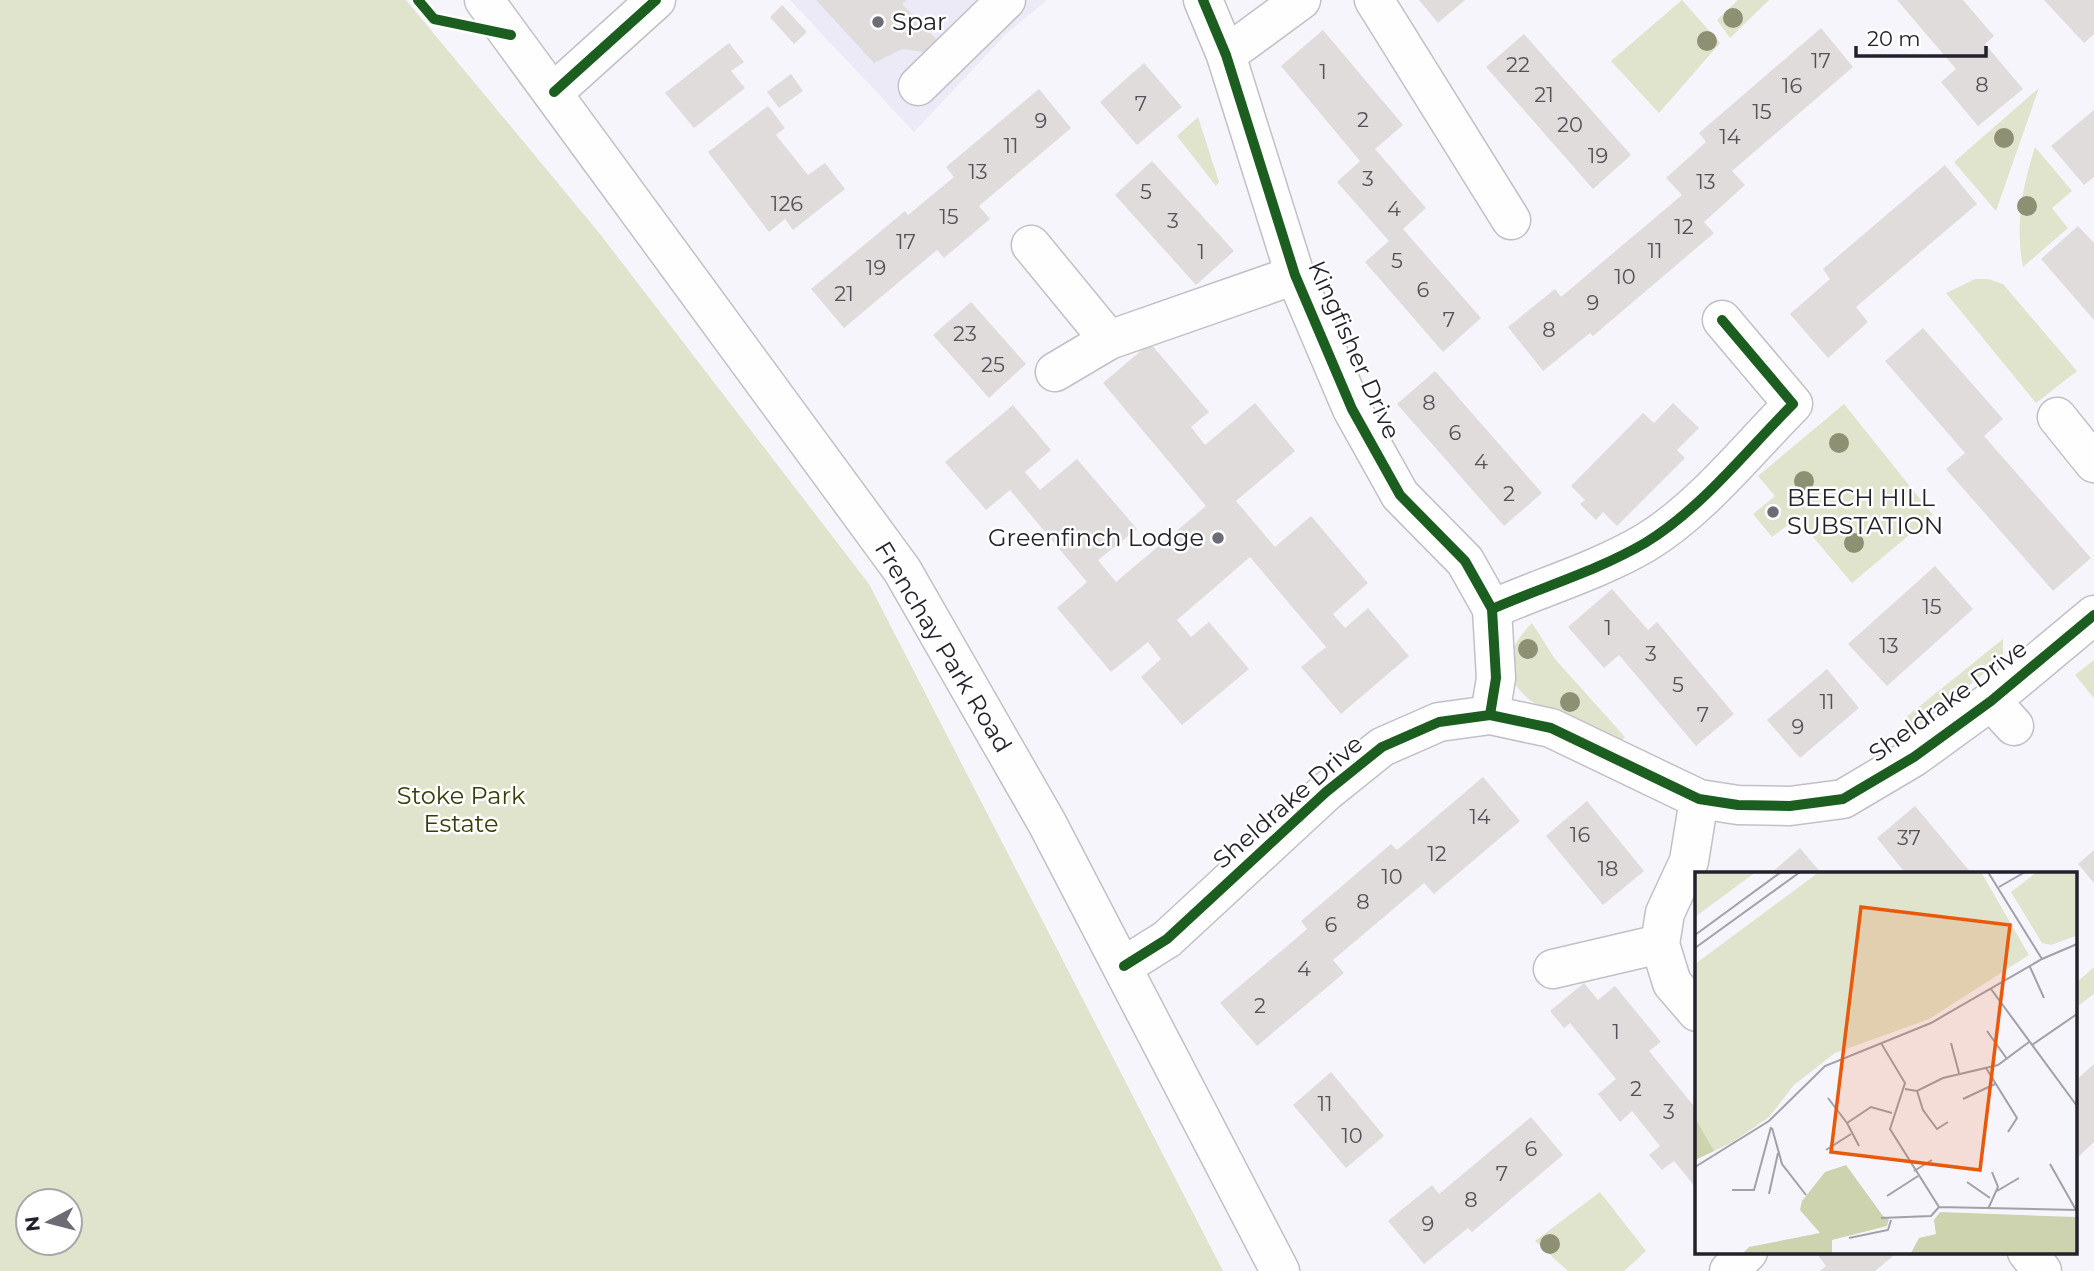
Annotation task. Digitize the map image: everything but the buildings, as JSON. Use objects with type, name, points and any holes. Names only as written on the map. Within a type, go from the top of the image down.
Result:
[{"type":"street","name":"Frenchay Park Road","points":[[484,0],[902,570],[1047,823],[1124,966],[1280,1271]]},
{"type":"street","points":[[554,92],[656,0]]},
{"type":"street","points":[[918,86],[1006,0]]},
{"type":"street","name":"Kingfisher Drive","points":[[1203,0],[1226,55],[1295,275],[1352,409],[1400,495],[1465,561],[1492,609],[1496,678],[1490,715]]},
{"type":"street","points":[[1226,55],[1301,0]]},
{"type":"street","points":[[1374,0],[1511,220]]},
{"type":"street","points":[[1031,245],[1109,340]]},
{"type":"street","name":"Kingfisher Drive","points":[[1055,372],[1109,340],[1295,275]]},
{"type":"street","points":[[1492,609],[1601,565],[1701,511],[1793,404],[1722,320]]},
{"type":"street","points":[[2057,417],[2094,463]]},
{"type":"street","name":"Sheldrake Drive","points":[[1124,966],[1167,939],[1326,792],[1382,747],[1439,722],[1490,715],[1551,728],[1699,799],[1738,805],[1790,806],[1843,799],[1914,757],[2002,713],[2094,615]]},
{"type":"street","points":[[1695,1010],[1672,984],[1660,944],[1665,913],[1689,861],[1699,799]]},
{"type":"street","points":[[1553,969],[1660,944]]},
{"type":"street","points":[[1729,1271],[1746,1254]]},
{"type":"street","points":[[2029,1254],[2042,1271]]},
{"type":"shaded area","points":[[790,0],[1047,0],[1006,34],[914,132]]},
{"type":"green space","name":"Stoke Park Estate","points":[[0,0],[406,0],[600,234],[869,584],[1223,1271],[0,1271]]},
{"type":"green space","points":[[1682,0],[1720,43],[1659,113],[1611,61]]},
{"type":"green space","points":[[1738,0],[1769,0],[1730,38],[1717,20]]},
{"type":"green space","points":[[2039,88],[1996,211],[1954,162]]},
{"type":"green space","points":[[1198,117],[1219,182],[1216,186],[1177,136]]},
{"type":"green space","points":[[2035,147],[2072,191],[2052,208],[2068,228],[2023,267],[2021,206]]},
{"type":"green space","points":[[1975,279],[1988,279],[2003,284],[2077,371],[2036,403],[1946,293]]},
{"type":"green space","points":[[1844,404],[1933,515],[1852,583],[1797,518],[1772,537],[1753,514],[1775,496],[1758,476]]},
{"type":"green space","points":[[1532,623],[1555,659],[1625,737],[1619,743],[1551,714],[1531,701],[1516,685],[1510,668],[1514,647]]},
{"type":"green space","points":[[2003,639],[2003,658],[1915,729],[1905,718]]},
{"type":"green space","points":[[2094,660],[2094,698],[2075,675]]},
{"type":"green space","points":[[2094,967],[2094,994],[2076,1007],[2076,983]]},
{"type":"green space","points":[[1600,1192],[1646,1251],[1624,1271],[1568,1271],[1535,1241]]},
{"type":"cycle path","points":[[418,0],[434,19],[511,35]]},
{"type":"cycle path","points":[[554,92],[656,0]]},
{"type":"cycle path","points":[[1203,0],[1226,55],[1295,275],[1352,409],[1400,495],[1465,561],[1492,609],[1496,678],[1490,715]]},
{"type":"cycle path","points":[[1492,609],[1608,562],[1666,529],[1723,478],[1793,404],[1722,320]]},
{"type":"cycle path","points":[[1124,966],[1167,939],[1326,792],[1382,747],[1439,722],[1490,715],[1551,728],[1699,799],[1738,805],[1790,806],[1843,799],[1914,757],[1991,701],[2094,615]]},
{"type":"place","name":"Spar","points":[[878,22]]},
{"type":"place","name":"BEECH HILL SUBSTATION","points":[[1773,512]]},
{"type":"place","name":"Greenfinch Lodge","points":[[1218,538]]}]
